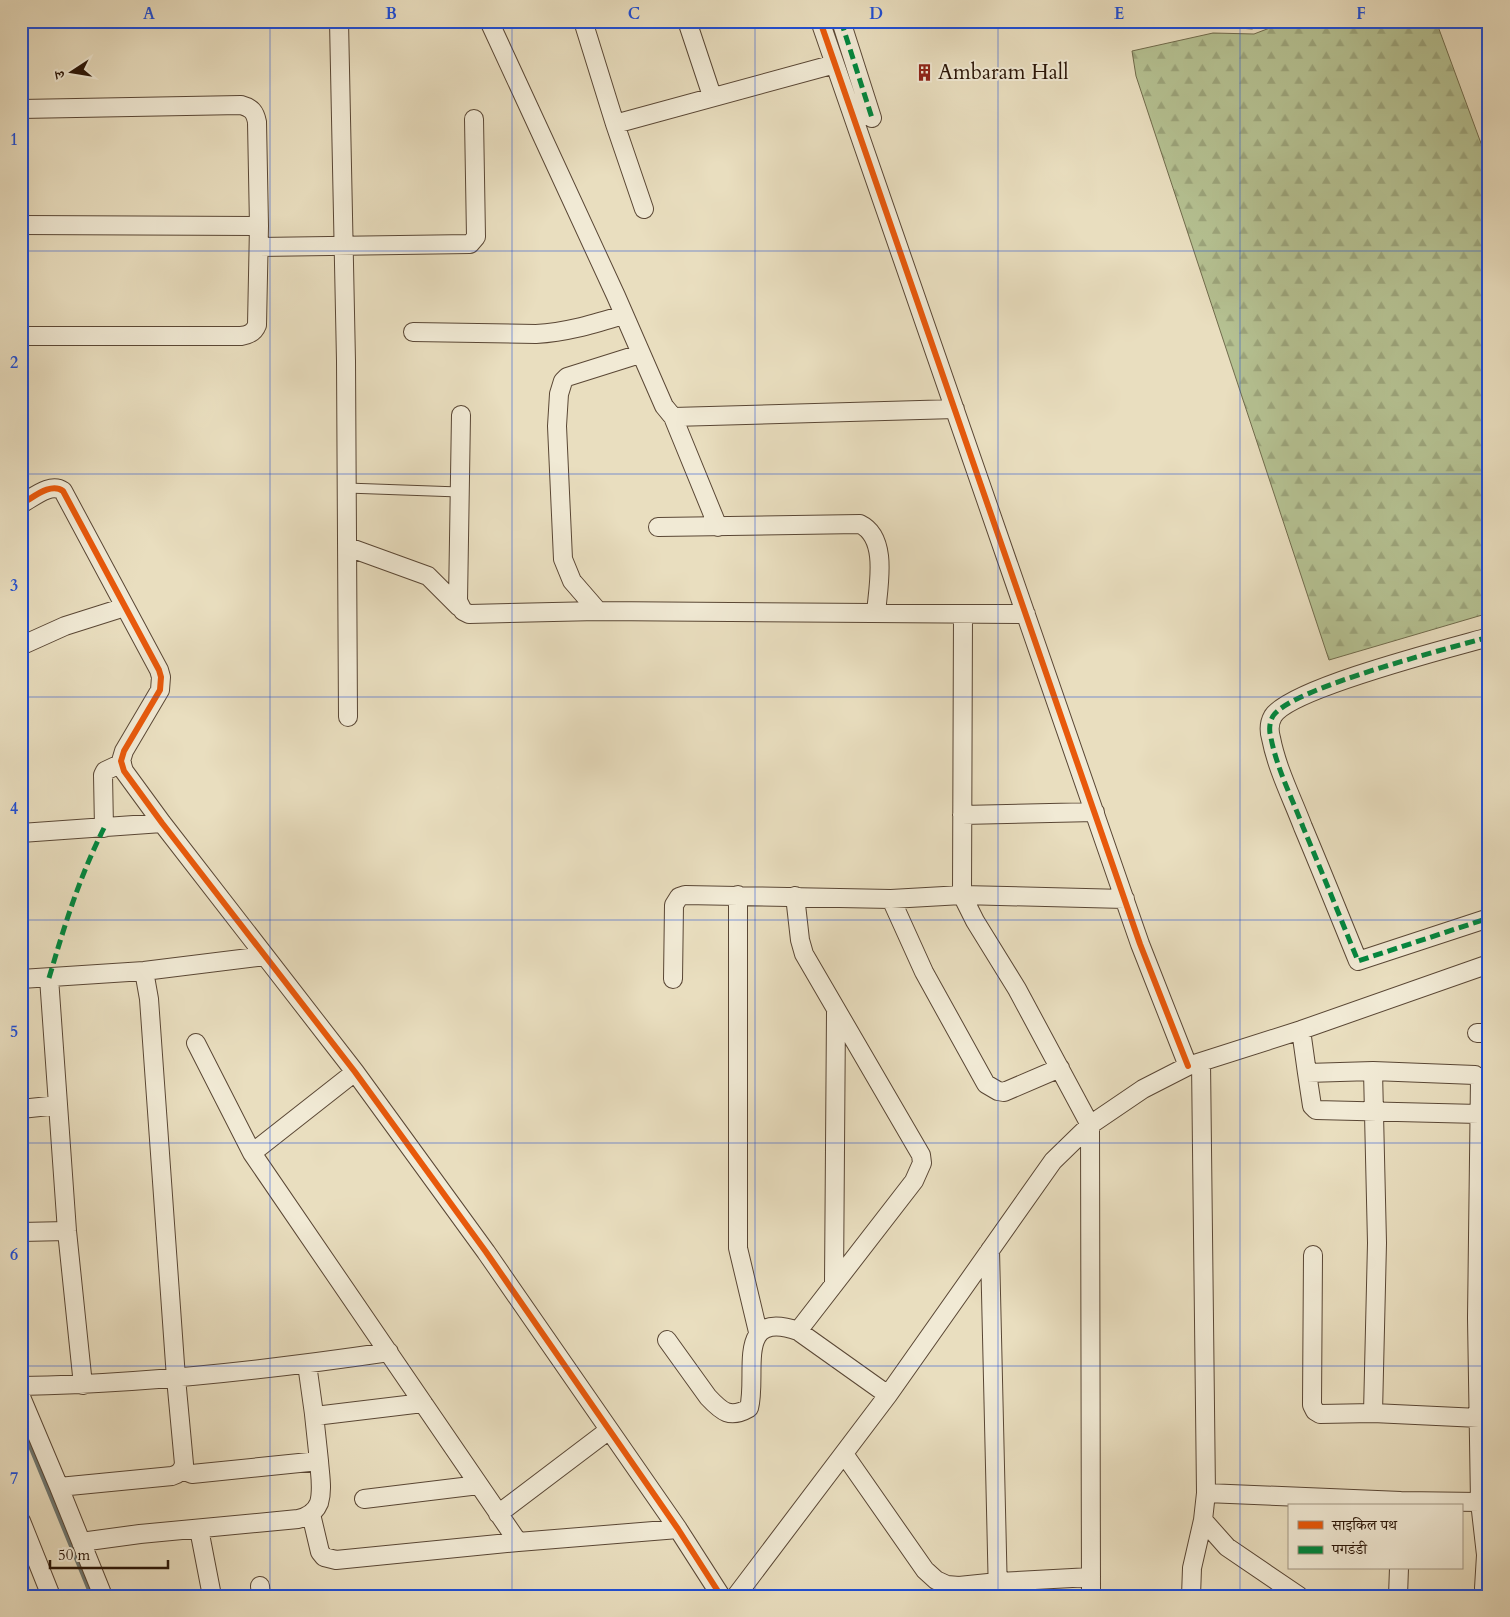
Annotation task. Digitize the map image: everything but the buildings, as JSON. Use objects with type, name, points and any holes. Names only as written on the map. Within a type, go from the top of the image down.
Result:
[{"type":"street","points":[[339,21],[348,547],[348,717]]},
{"type":"street","points":[[489,21],[616,296],[664,406],[673,417],[718,527]]},
{"type":"street","points":[[583,21],[644,209]]},
{"type":"street","points":[[686,21],[712,96]]},
{"type":"street","points":[[820,21],[1125,899],[1194,1064],[1206,1493],[1203,1520],[1192,1568],[1191,1596]]},
{"type":"street","points":[[841,21],[872,118]]},
{"type":"street","points":[[615,124],[835,64]]},
{"type":"street","points":[[21,109],[241,105],[248,107],[256,115],[258,122],[259,226],[257,325],[255,330],[248,335],[21,336]]},
{"type":"street","points":[[259,247],[467,245],[473,242],[476,237],[474,119]]},
{"type":"street","points":[[21,225],[259,226]]},
{"type":"street","points":[[413,332],[556,333],[575,330],[623,315]]},
{"type":"street","points":[[598,611],[572,581],[562,559],[557,426],[559,394],[563,381],[568,377],[640,354]]},
{"type":"street","points":[[673,417],[955,409]]},
{"type":"street","points":[[459,606],[461,415]]},
{"type":"street","points":[[21,504],[50,488],[59,488],[63,491],[159,670],[161,677],[160,690],[124,751],[122,763],[124,770],[162,823],[355,1072],[486,1252],[678,1529],[721,1596]]},
{"type":"street","points":[[658,527],[860,524],[873,534],[877,545],[880,562],[876,613]]},
{"type":"street","points":[[348,547],[428,576],[463,611],[476,615],[598,611],[1026,614]]},
{"type":"street","points":[[25,644],[65,626],[125,607]]},
{"type":"street","points":[[963,614],[962,895],[975,921],[1017,989],[1090,1125],[1091,1596]]},
{"type":"street","points":[[1489,637],[1345,679],[1310,693],[1280,708],[1274,716],[1270,728],[1271,739],[1283,777],[1358,961],[1489,918]]},
{"type":"street","points":[[104,828],[103,775],[105,771],[122,763]]},
{"type":"street","points":[[962,815],[1095,812]]},
{"type":"street","points":[[21,833],[162,823]]},
{"type":"street","points":[[673,979],[676,901],[685,895],[891,899],[962,895],[1125,899]]},
{"type":"street","points":[[738,895],[738,1248],[758,1332]]},
{"type":"street","points":[[795,896],[801,947],[836,1011],[921,1155],[922,1163],[914,1181],[798,1331]]},
{"type":"street","points":[[891,899],[924,972],[986,1084],[998,1091],[1004,1092],[1060,1068]]},
{"type":"street","points":[[21,979],[144,972],[264,956]]},
{"type":"street","points":[[736,1596],[888,1395],[1053,1161],[1090,1125],[1143,1089],[1194,1064],[1301,1030],[1489,964]]},
{"type":"street","points":[[60,1487],[172,1476],[182,1470],[184,1464],[176,1378],[150,999],[144,972]]},
{"type":"street","points":[[49,978],[67,1231],[83,1385]]},
{"type":"street","points":[[834,1284],[836,1011]]},
{"type":"street","points":[[1301,1030],[1312,1106],[1316,1110],[1479,1114]]},
{"type":"street","points":[[196,1043],[252,1153],[518,1542]]},
{"type":"street","points":[[1307,1073],[1373,1071],[1478,1076],[1480,1082],[1479,1114],[1484,1152],[1483,1318],[1479,1418],[1484,1465],[1480,1502],[1487,1554],[1484,1588],[1489,1596]]},
{"type":"street","points":[[1373,1071],[1377,1242],[1373,1413]]},
{"type":"street","points":[[252,1153],[355,1072]]},
{"type":"street","points":[[21,1109],[58,1105]]},
{"type":"street","points":[[21,1232],[67,1231]]},
{"type":"street","points":[[990,1250],[998,1589]]},
{"type":"street","points":[[1313,1255],[1313,1409],[1320,1414],[1373,1413],[1479,1418]]},
{"type":"street","points":[[667,1340],[715,1405],[725,1412],[736,1414],[749,1408],[753,1389],[752,1352],[754,1339],[758,1332],[777,1327],[786,1327],[798,1331],[888,1395]]},
{"type":"street","points":[[21,1386],[83,1385],[176,1378],[307,1364],[389,1352]]},
{"type":"street","points":[[81,1542],[306,1518],[318,1504],[321,1490],[315,1416],[307,1364]]},
{"type":"street","points":[[21,1398],[60,1487],[103,1596]]},
{"type":"street","points":[[315,1416],[423,1403]]},
{"type":"street","points":[[498,1514],[609,1430]]},
{"type":"street","points":[[844,1454],[925,1570],[936,1580],[947,1585],[998,1589],[1091,1577]]},
{"type":"street","points":[[182,1470],[192,1474],[319,1461]]},
{"type":"street","points":[[364,1499],[479,1485]]},
{"type":"street","points":[[1206,1493],[1401,1503],[1480,1502]]},
{"type":"street","points":[[311,1514],[320,1552],[329,1560],[678,1529]]},
{"type":"street","points":[[1203,1520],[1227,1547],[1299,1596]]},
{"type":"street","points":[[21,1521],[51,1596]]},
{"type":"street","points":[[198,1529],[212,1596]]},
{"type":"street","points":[[1398,1596],[1399,1570]]},
{"type":"lane","points":[[347,488],[459,492]]},
{"type":"green space","points":[[1181,21],[1274,21],[1252,29],[1187,24]]},
{"type":"green space","points":[[1288,21],[1436,21],[1489,165],[1489,613],[1329,660],[1136,76],[1132,51],[1213,33],[1254,34]]},
{"type":"waterway","points":[[21,1423],[92,1596]]},
{"type":"marked path","points":[[841,21],[872,118]]},
{"type":"marked path","points":[[1489,637],[1408,659],[1309,693],[1286,705],[1273,716],[1270,730],[1281,772],[1358,961],[1489,918]]},
{"type":"marked path","points":[[49,978],[80,883],[104,828]]},
{"type":"cycle path","points":[[820,21],[1140,944],[1188,1066]]},
{"type":"cycle path","points":[[21,504],[53,488],[63,491],[159,670],[161,677],[160,690],[124,751],[121,761],[124,771],[162,823],[355,1072],[486,1252],[678,1529],[721,1596]]},
{"type":"place","name":"Ambaram Hall","points":[[924,72]]}]
